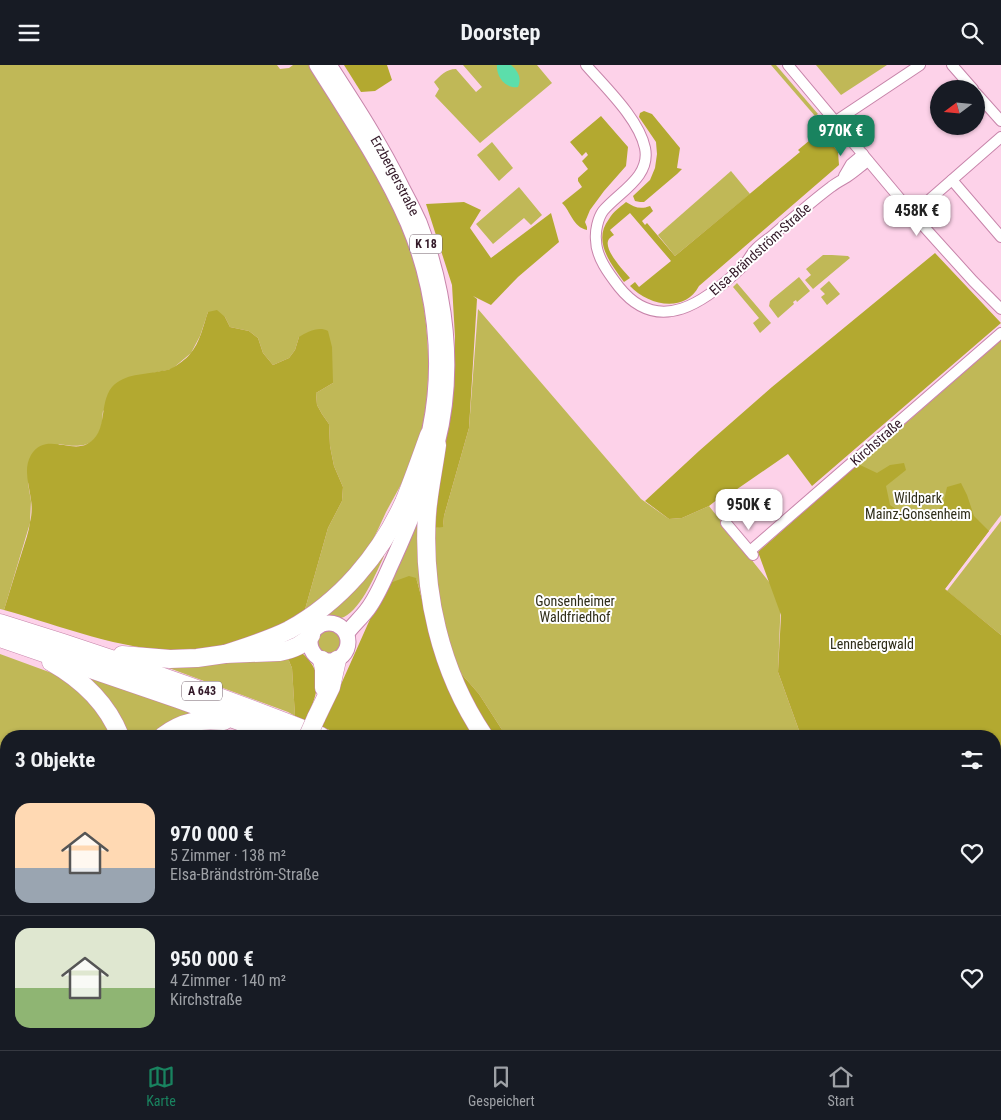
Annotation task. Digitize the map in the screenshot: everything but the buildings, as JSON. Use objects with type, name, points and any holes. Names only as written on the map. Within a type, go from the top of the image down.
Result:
[{"type":"highway","points":[[225,654],[288,630],[306,620],[339,594],[359,573],[390,529],[433,439]]},
{"type":"highway","points":[[433,439],[426,544],[432,609],[451,671],[464,701],[481,730]]},
{"type":"highway","name":"A 643","points":[[0,623],[82,648],[305,730]]},
{"type":"highway","points":[[82,648],[154,659],[198,658],[225,654],[278,653],[301,645],[311,635]]},
{"type":"highway","name":"A 643","points":[[0,638],[263,730]]},
{"type":"highway","points":[[23,645],[62,668],[84,685],[106,709],[117,730]]},
{"type":"highway","points":[[311,730],[331,687],[330,660]]},
{"type":"highway","points":[[173,730],[198,720],[243,723]]},
{"type":"main road","name":"Erzbergerstraße","points":[[317,65],[388,184],[408,225],[417,249],[430,293],[436,343],[433,439]]},
{"type":"main road","name":"Erzbergerstraße","points":[[329,65],[393,170],[418,221],[434,267],[440,292],[447,343],[447,366],[445,397],[433,439]]},
{"type":"main road","points":[[342,629],[367,611],[376,597],[412,516],[433,439]]},
{"type":"main road","points":[[325,623],[331,623],[342,629],[348,639],[348,645],[342,656],[330,660],[317,657],[310,641],[314,630],[319,625],[325,623]]},
{"type":"street","name":"Elsa-Brändström-Straße","points":[[586,65],[639,131],[645,149],[644,164],[638,177],[602,212],[596,235],[596,245],[609,273],[628,297],[640,305],[656,311],[683,308],[695,304],[707,296],[743,267],[755,250],[840,180],[851,165],[866,157]]},
{"type":"street","points":[[788,65],[913,214],[1001,309]]},
{"type":"street","points":[[836,121],[920,65]]},
{"type":"street","points":[[952,65],[965,80]]},
{"type":"street","points":[[985,103],[1001,121]]},
{"type":"street","points":[[913,214],[1001,137]]},
{"type":"street","points":[[952,180],[1001,237]]},
{"type":"street","name":"Kirchstraße","points":[[726,523],[752,553],[1001,333]]},
{"type":"green space","points":[[0,65],[277,65],[280,69],[289,68],[293,65],[310,65],[375,172],[407,240],[421,288],[428,341],[427,395],[424,420],[418,444],[408,470],[363,557],[349,575],[304,613],[328,528],[342,501],[343,487],[334,466],[330,446],[329,424],[317,405],[316,393],[333,383],[299,337],[295,350],[289,358],[273,365],[263,353],[258,338],[249,331],[230,327],[225,317],[208,312],[200,336],[191,353],[172,369],[153,373],[103,411],[102,425],[98,434],[90,443],[78,446],[59,444],[28,483],[31,501],[30,523],[4,610],[0,609]]},
{"type":"green space","points":[[344,65],[387,65],[392,80],[375,91],[361,92]]},
{"type":"green space","points":[[463,65],[537,65],[552,83],[480,143],[435,96],[439,89],[434,82],[452,69],[456,69],[476,92],[482,87]]},
{"type":"green space","points":[[771,65],[776,65],[818,114],[815,116]]},
{"type":"green space","points":[[816,65],[887,65],[841,95]]},
{"type":"green space","points":[[644,111],[652,114],[680,148],[677,168],[682,169],[644,202],[640,202],[635,201],[633,196],[650,180],[655,168],[657,154],[656,142],[639,117],[640,113]]},
{"type":"green space","points":[[601,116],[628,147],[626,166],[590,210],[585,222],[587,230],[575,223],[562,203],[582,187],[578,178],[588,169],[582,161],[588,155],[586,152],[582,156],[570,142]]},
{"type":"green space","points":[[822,130],[838,152],[839,165],[699,286],[692,295],[684,300],[666,304],[646,298],[630,286],[635,282],[639,287],[671,261],[630,213],[610,230],[614,235],[608,241],[608,245],[612,255],[630,278],[624,282],[614,268],[605,252],[602,236],[604,227],[611,216],[626,202],[643,208],[650,206],[653,211],[642,221],[645,225],[647,223],[675,256],[800,152],[798,150]]},
{"type":"green space","points":[[492,142],[513,168],[499,181],[477,155]]},
{"type":"green space","points":[[731,171],[750,194],[675,256],[658,235]]},
{"type":"green space","points":[[519,187],[542,215],[531,225],[524,218],[493,244],[476,224]]},
{"type":"green space","points":[[464,202],[481,210],[470,228],[491,258],[551,213],[559,242],[518,277],[491,305],[473,296],[477,299],[469,428],[444,516],[443,527],[435,528],[442,451],[453,398],[455,337],[452,285],[426,204]]},
{"type":"green space","points":[[935,253],[1001,323],[812,486],[788,454],[730,494],[727,492],[709,506],[682,518],[669,519],[645,501],[772,387]]},
{"type":"green space","points":[[823,255],[848,256],[850,258],[813,289],[805,280],[811,275],[806,269]]},
{"type":"green space","points":[[799,277],[810,291],[797,302],[796,300],[793,302],[794,304],[778,318],[769,306],[770,301]]},
{"type":"green space","points":[[829,281],[840,294],[827,305],[821,297],[825,294],[820,289]]},
{"type":"green space","points":[[737,283],[771,323],[760,333],[753,323],[759,318],[733,287]]},
{"type":"green space","name":"Gonsenheimer Waldfriedhof","points":[[478,309],[641,499],[669,519],[682,518],[709,506],[781,597],[778,672],[799,730],[502,730],[479,694],[459,671],[450,646],[438,592],[433,557],[435,528],[443,526],[444,516],[469,428]]},
{"type":"green space","points":[[217,310],[225,317],[230,327],[249,331],[258,338],[263,353],[273,365],[289,358],[295,350],[299,337],[317,329],[328,331],[332,347],[333,383],[316,393],[317,405],[329,424],[330,446],[334,466],[343,487],[342,501],[328,528],[304,613],[247,639],[227,645],[199,650],[170,650],[142,648],[114,642],[4,610],[31,519],[32,505],[27,466],[31,455],[37,448],[43,445],[80,446],[94,439],[101,426],[105,402],[112,387],[123,379],[135,375],[168,370],[179,364],[196,345],[208,312]]},
{"type":"green space","name":"Wildpark Mainz-Gonsenheim","points":[[1001,340],[1001,515],[943,591],[777,536]]},
{"type":"green space","name":"Lennebergwald","points":[[904,463],[906,470],[886,486],[890,505],[902,513],[926,521],[943,505],[947,487],[961,483],[974,516],[989,531],[945,589],[1001,635],[1001,730],[799,730],[778,672],[781,615],[758,552],[858,464],[877,473],[890,465]]},
{"type":"green space","points":[[419,507],[427,616],[416,579],[387,584]]},
{"type":"green space","points":[[1001,521],[1001,635],[947,591]]},
{"type":"green space","points":[[380,555],[384,556],[373,580],[357,606],[351,612],[341,618],[318,621],[305,634],[277,648],[282,639]]},
{"type":"green space","points":[[409,576],[416,578],[439,662],[473,730],[329,730],[322,727],[387,584]]},
{"type":"green space","points":[[330,629],[339,633],[343,642],[339,651],[330,655],[321,651],[317,642],[321,633]]},
{"type":"green space","points":[[302,653],[315,669],[317,677],[316,694],[306,721],[295,716],[292,668],[289,661],[289,658]]},
{"type":"green space","points":[[0,654],[60,676],[84,695],[110,730],[0,730]]},
{"type":"green space","points":[[294,655],[289,661],[292,668],[295,716],[158,664]]},
{"type":"green space","points":[[459,671],[479,694],[502,730],[487,730],[481,721]]},
{"type":"green space","points":[[78,672],[196,715],[167,730],[123,730]]},
{"type":"shaded area","points":[[497,65],[511,65],[513,67],[519,78],[518,87],[506,84],[500,78]]}]
